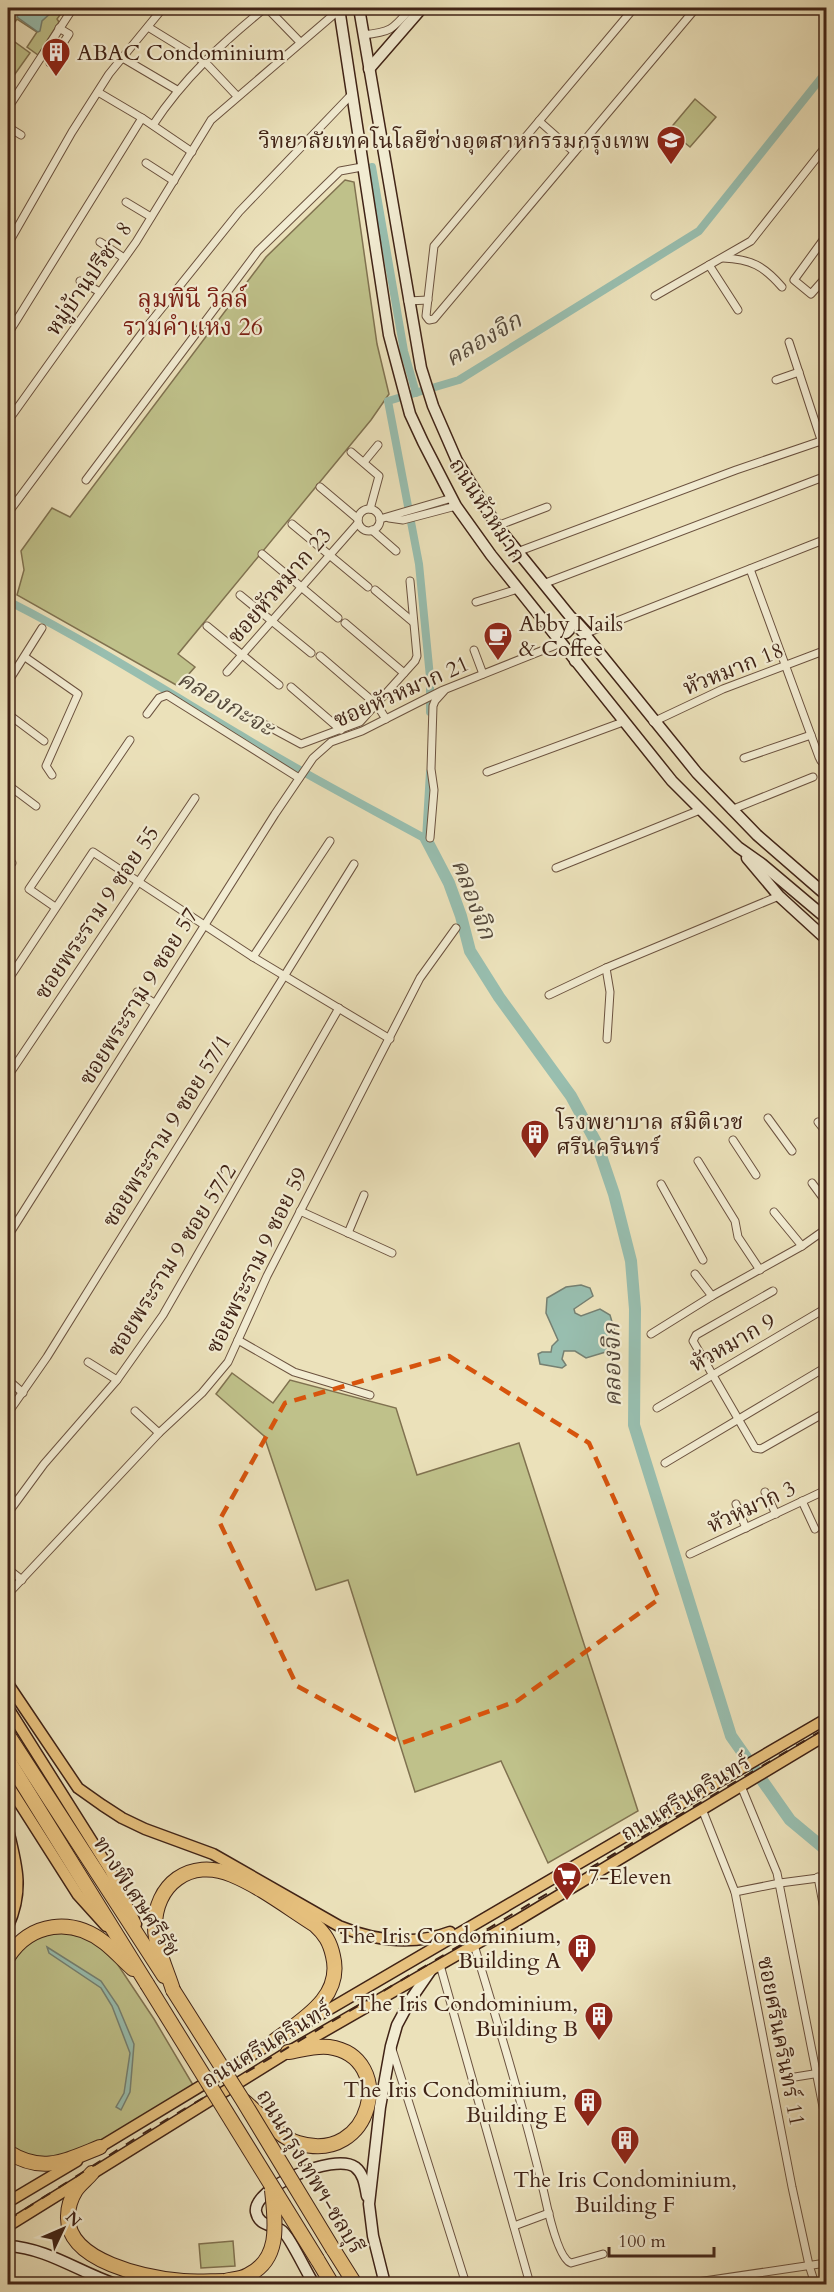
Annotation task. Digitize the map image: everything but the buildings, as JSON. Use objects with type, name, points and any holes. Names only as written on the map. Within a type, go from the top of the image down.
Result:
[{"type":"highway","name":"ทางพิเศษศรีรัช","points":[[8,1735],[230,2080]]},
{"type":"highway","name":"ทางพิเศษศรีรัช","points":[[8,1760],[213,2091]]},
{"type":"highway","points":[[173,1990],[155,1931],[156,1906],[176,1878],[192,1870],[210,1869],[231,1874],[315,1925],[325,1934],[331,1947],[336,1969],[332,1987],[314,2012],[274,2041]]},
{"type":"highway","points":[[8,1957],[16,1945],[30,1934],[65,1926],[104,1942],[147,1984]]},
{"type":"highway","points":[[243,2099],[284,2135],[310,2146],[335,2143],[358,2127],[364,2119],[369,2099],[368,2083],[363,2068],[353,2057],[329,2047],[318,2046],[288,2052]]},
{"type":"highway","name":"ถนนกรุงเทพฯ-ชลบุรี","points":[[230,2080],[356,2284]]},
{"type":"highway","name":"ถนนกรุงเทพฯ-ชลบุรี","points":[[213,2091],[332,2284]]},
{"type":"highway","points":[[8,2152],[22,2161],[58,2164],[100,2146]]},
{"type":"highway","points":[[92,2173],[76,2190],[68,2208],[67,2227],[75,2241],[89,2254],[123,2270],[185,2282],[225,2281],[248,2276],[261,2266],[271,2252],[276,2224],[271,2185]]},
{"type":"main road","name":"ถนนหัวหมาก","points":[[359,8],[418,355],[441,426],[469,482],[497,526],[653,722],[731,810],[826,895]]},
{"type":"main road","points":[[369,69],[422,8]]},
{"type":"main road","name":"ถนนหัวหมาก","points":[[339,9],[389,335],[410,414],[454,502],[490,555],[672,781],[738,847],[762,864],[826,918]]},
{"type":"main road","points":[[346,54],[351,62],[357,64],[363,60],[366,52]]},
{"type":"main road","points":[[355,116],[357,108],[363,104],[370,105],[376,113]]},
{"type":"main road","points":[[550,628],[566,633],[572,618]]},
{"type":"main road","points":[[576,661],[578,649],[583,646],[594,646]]},
{"type":"main road","points":[[738,847],[778,896],[826,939]]},
{"type":"main road","points":[[804,900],[826,925]]},
{"type":"main road","points":[[8,1684],[78,1788],[122,1818],[213,1854],[339,1926],[378,1939],[418,1940],[447,1933],[489,1915]]},
{"type":"main road","points":[[8,1708],[110,1870],[152,1957]]},
{"type":"main road","name":"ถนนศรีนครินทร์","points":[[8,2202],[242,2063],[274,2041],[826,1719]]},
{"type":"main road","name":"ถนนศรีนครินทร์","points":[[8,2226],[288,2052],[474,1945],[826,1735]]},
{"type":"main road","points":[[8,1785],[78,1895],[126,1949]]},
{"type":"main road","points":[[8,1830],[17,1866],[16,1908],[8,1926]]},
{"type":"main road","points":[[369,2204],[380,2107],[391,2046],[411,1999],[436,1967]]},
{"type":"main road","points":[[314,2284],[282,2230],[263,2223],[255,2209],[264,2194],[304,2171],[326,2164],[343,2163],[354,2167],[363,2178],[373,2236],[386,2284]]},
{"type":"main road","points":[[8,2246],[24,2247],[45,2254],[115,2284]]},
{"type":"street","points":[[8,108],[73,8]]},
{"type":"street","points":[[8,244],[72,132],[98,92],[121,57],[163,8]]},
{"type":"street","points":[[363,35],[389,32],[411,8]]},
{"type":"street","points":[[634,8],[434,246],[426,316],[431,321],[696,8]]},
{"type":"street","points":[[153,125],[177,90],[262,9],[300,42]]},
{"type":"street","name":"หมู่บ้านปรีชา 8","points":[[8,421],[124,258],[211,120],[339,9]]},
{"type":"street","points":[[147,27],[205,62],[237,96]]},
{"type":"street","points":[[50,63],[69,34],[59,28]]},
{"type":"street","points":[[121,57],[177,90]]},
{"type":"street","points":[[98,92],[192,152]]},
{"type":"street","points":[[8,513],[145,329],[239,212],[352,94]]},
{"type":"street","name":"หมู่บ้านปรีชา 8","points":[[8,334],[142,118]]},
{"type":"street","points":[[539,121],[574,152]]},
{"type":"street","points":[[8,127],[21,135]]},
{"type":"street","points":[[655,296],[752,242],[826,146]]},
{"type":"street","points":[[146,163],[174,182]]},
{"type":"street","points":[[86,480],[258,251],[340,171],[363,167]]},
{"type":"street","points":[[126,202],[151,217]]},
{"type":"street","points":[[826,237],[794,280],[811,294],[826,277]]},
{"type":"street","points":[[100,242],[124,258]]},
{"type":"street","points":[[723,258],[742,259],[757,265],[768,271],[782,287]]},
{"type":"street","points":[[709,265],[738,310]]},
{"type":"street","points":[[80,281],[100,292]]},
{"type":"street","points":[[408,301],[428,300]]},
{"type":"street","points":[[789,342],[826,455]]},
{"type":"street","points":[[777,380],[799,372]]},
{"type":"street","points":[[517,552],[736,470],[821,441]]},
{"type":"street","points":[[364,462],[378,445]]},
{"type":"street","points":[[351,452],[379,476],[370,509],[383,518],[402,516],[454,502]]},
{"type":"street","points":[[543,584],[826,476]]},
{"type":"street","points":[[320,487],[358,521]]},
{"type":"street","points":[[497,526],[547,507]]},
{"type":"street","name":"ซอยหัวหมาก 23","points":[[227,672],[358,521],[363,511],[370,509]]},
{"type":"street","points":[[372,530],[383,518]]},
{"type":"street","name":"ซอยหัวหมาก 23","points":[[358,521],[362,529],[372,530],[396,551]]},
{"type":"street","points":[[292,524],[413,622]]},
{"type":"street","points":[[584,634],[826,538]]},
{"type":"street","points":[[262,554],[338,618]]},
{"type":"street","points":[[750,569],[819,758],[821,761],[826,760]]},
{"type":"street","points":[[262,723],[301,744],[360,722],[417,656],[410,580]]},
{"type":"street","points":[[476,603],[518,589]]},
{"type":"street","points":[[240,595],[311,654]]},
{"type":"street","points":[[345,623],[404,673]]},
{"type":"street","points":[[207,626],[279,685]]},
{"type":"street","points":[[8,682],[42,628]]},
{"type":"street","name":"ซอยหัวหมาก 21","points":[[300,777],[313,758],[331,742],[362,731],[443,690],[561,643]]},
{"type":"street","points":[[474,650],[483,674]]},
{"type":"street","name":"หัวหมาก 18","points":[[653,722],[723,689],[826,650]]},
{"type":"street","points":[[320,656],[377,705],[386,719]]},
{"type":"street","points":[[25,657],[78,694],[46,766],[52,775]]},
{"type":"street","points":[[291,687],[341,730]]},
{"type":"street","points":[[430,838],[434,790],[431,770],[433,706],[443,690]]},
{"type":"street","points":[[147,714],[159,698],[168,694],[300,777]]},
{"type":"street","points":[[8,714],[45,741]]},
{"type":"street","points":[[487,772],[623,722]]},
{"type":"street","points":[[744,758],[811,735]]},
{"type":"street","points":[[55,908],[28,889],[130,740]]},
{"type":"street","name":"ซอยพระราม 9 ซอย 57","points":[[8,1236],[154,1003],[300,777]]},
{"type":"street","points":[[731,810],[813,777]]},
{"type":"street","points":[[8,785],[36,806]]},
{"type":"street","name":"ซอยพระราม 9 ซอย 55","points":[[8,1076],[195,798]]},
{"type":"street","points":[[556,868],[700,810]]},
{"type":"street","points":[[253,957],[330,842]]},
{"type":"street","points":[[8,980],[93,852],[253,957],[390,1039]]},
{"type":"street","name":"ซอยพระราม 9 ซอย 57/1","points":[[8,1413],[47,1357],[354,864]]},
{"type":"street","points":[[549,995],[606,968],[778,896]]},
{"type":"street","name":"ซอยพระราม 9 ซอย 59","points":[[8,1594],[159,1433],[202,1393],[228,1362],[300,1211],[420,978],[456,928]]},
{"type":"street","points":[[606,968],[610,1002],[607,1039]]},
{"type":"street","points":[[137,992],[154,1003]]},
{"type":"street","name":"ซอยพระราม 9 ซอย 57/2","points":[[8,1513],[44,1464],[117,1380],[174,1297],[339,1008]]},
{"type":"street","points":[[768,1118],[792,1151]]},
{"type":"street","points":[[818,1122],[826,1132]]},
{"type":"street","points":[[733,1140],[756,1175]]},
{"type":"street","points":[[698,1161],[735,1221],[738,1238],[760,1270]]},
{"type":"street","points":[[812,1183],[826,1202]]},
{"type":"street","points":[[661,1184],[703,1260]]},
{"type":"street","points":[[348,1233],[364,1195]]},
{"type":"street","points":[[300,1211],[393,1253]]},
{"type":"street","points":[[774,1212],[802,1246]]},
{"type":"street","points":[[651,1334],[712,1296],[802,1246],[826,1229]]},
{"type":"street","points":[[695,1274],[712,1296]]},
{"type":"street","points":[[772,1291],[694,1338],[695,1347],[713,1373],[755,1448],[761,1449],[826,1412]]},
{"type":"street","name":"หัวหมาก 9","points":[[657,1408],[826,1308]]},
{"type":"street","points":[[238,1340],[294,1372],[370,1395]]},
{"type":"street","points":[[88,1362],[117,1380]]},
{"type":"street","points":[[665,1463],[826,1367]]},
{"type":"street","points":[[8,1380],[23,1393]]},
{"type":"street","points":[[135,1411],[159,1433]]},
{"type":"street","name":"หัวหมาก 3","points":[[690,1554],[826,1490]]},
{"type":"street","points":[[765,1492],[776,1514]]},
{"type":"street","points":[[802,1501],[815,1529]]},
{"type":"street","points":[[736,1504],[746,1528]]},
{"type":"street","points":[[8,1569],[22,1580]]},
{"type":"street","points":[[741,1786],[780,1883],[826,2122]]},
{"type":"street","name":"ซอยศรีนครินทร์ 11","points":[[702,1809],[735,1892],[809,2265],[816,2284]]},
{"type":"street","points":[[818,1877],[826,1920]]},
{"type":"street","points":[[735,1892],[826,1877]]},
{"type":"street","points":[[474,1945],[524,2110],[549,2213],[566,2262],[571,2263],[603,2254]]},
{"type":"street","points":[[436,1967],[530,2284]]},
{"type":"street","points":[[391,2046],[466,2284]]},
{"type":"street","points":[[795,2077],[826,2072]]},
{"type":"street","points":[[514,2226],[549,2213]]},
{"type":"street","points":[[684,2284],[730,2281],[826,2263]]},
{"type":"highlighted area","points":[[449,1356],[589,1443],[659,1599],[517,1701],[402,1743],[297,1686],[219,1521],[285,1403]]},
{"type":"green space","points":[[8,8],[65,8],[38,55],[27,47],[37,32],[17,19],[8,32]]},
{"type":"green space","points":[[8,37],[30,53],[10,81],[8,79]]},
{"type":"green space","points":[[695,99],[716,117],[690,147],[669,130]]},
{"type":"green space","points":[[345,180],[354,182],[377,344],[389,394],[371,420],[178,654],[195,667],[178,686],[17,595],[24,570],[21,551],[52,508],[70,517],[266,257]]},
{"type":"green space","points":[[232,1373],[273,1403],[290,1380],[396,1408],[417,1475],[519,1443],[638,1811],[548,1863],[501,1761],[415,1792],[348,1580],[316,1590],[264,1436],[216,1394]]},
{"type":"green space","points":[[45,1929],[102,1941],[154,2019],[196,2090],[58,2164],[8,2152],[8,1957]]},
{"type":"green space","points":[[233,2241],[235,2266],[201,2268],[199,2244]]},
{"type":"shaded area","points":[[22,8],[52,8],[52,12],[42,21],[38,32],[17,17]]},
{"type":"shaded area","points":[[581,1285],[590,1288],[593,1296],[574,1309],[575,1313],[581,1316],[600,1309],[610,1315],[615,1332],[613,1347],[609,1351],[586,1358],[575,1351],[564,1351],[562,1359],[566,1365],[562,1368],[540,1364],[538,1354],[551,1352],[552,1346],[558,1340],[546,1313],[547,1298],[566,1287]]},
{"type":"shaded area","points":[[47,1947],[101,1981],[118,2006],[134,2044],[130,2092],[121,2110],[116,2107],[124,2093],[130,2053],[112,2006],[101,1988],[49,1953]]},
{"type":"waterway","name":"คลองจิก","points":[[430,712],[430,677],[419,564],[388,401],[459,380],[699,231],[826,72]]},
{"type":"waterway","points":[[372,167],[404,351],[416,393]]},
{"type":"waterway","name":"คลองกะจะ","points":[[8,601],[96,649],[286,762],[426,839],[430,772]]},
{"type":"waterway","name":"คลองจิก","points":[[426,839],[449,883],[470,951],[499,997],[571,1096],[597,1144],[614,1194],[631,1261],[635,1309],[634,1425],[731,1736],[790,1820],[826,1850]]},
{"type":"railway","points":[[8,2220],[144,2133],[826,1728]]},
{"type":"place","name":"ABAC Condominium","points":[[56,78]]},
{"type":"place","name":"วิทยาลัยเทคโนโลยีช่างอุตสาหกรรมกรุงเทพ","points":[[671,166]]},
{"type":"place","name":"Abby Nails & Coffee","points":[[498,662]]},
{"type":"place","name":"โรงพยาบาล สมิติเวช ศรีนครินทร์","points":[[535,1160]]},
{"type":"place","name":"7-Eleven","points":[[567,1902]]},
{"type":"place","name":"The Iris Condominium, Building A","points":[[582,1974]]},
{"type":"place","name":"The Iris Condominium, Building B","points":[[599,2042]]},
{"type":"place","name":"The Iris Condominium, Building E","points":[[588,2128]]},
{"type":"place","name":"The Iris Condominium, Building F","points":[[625,2166]]},
{"type":"district","name":"ลุมพินี วิลล์ รามคำแหง 26","points":[[193,313]]}]
